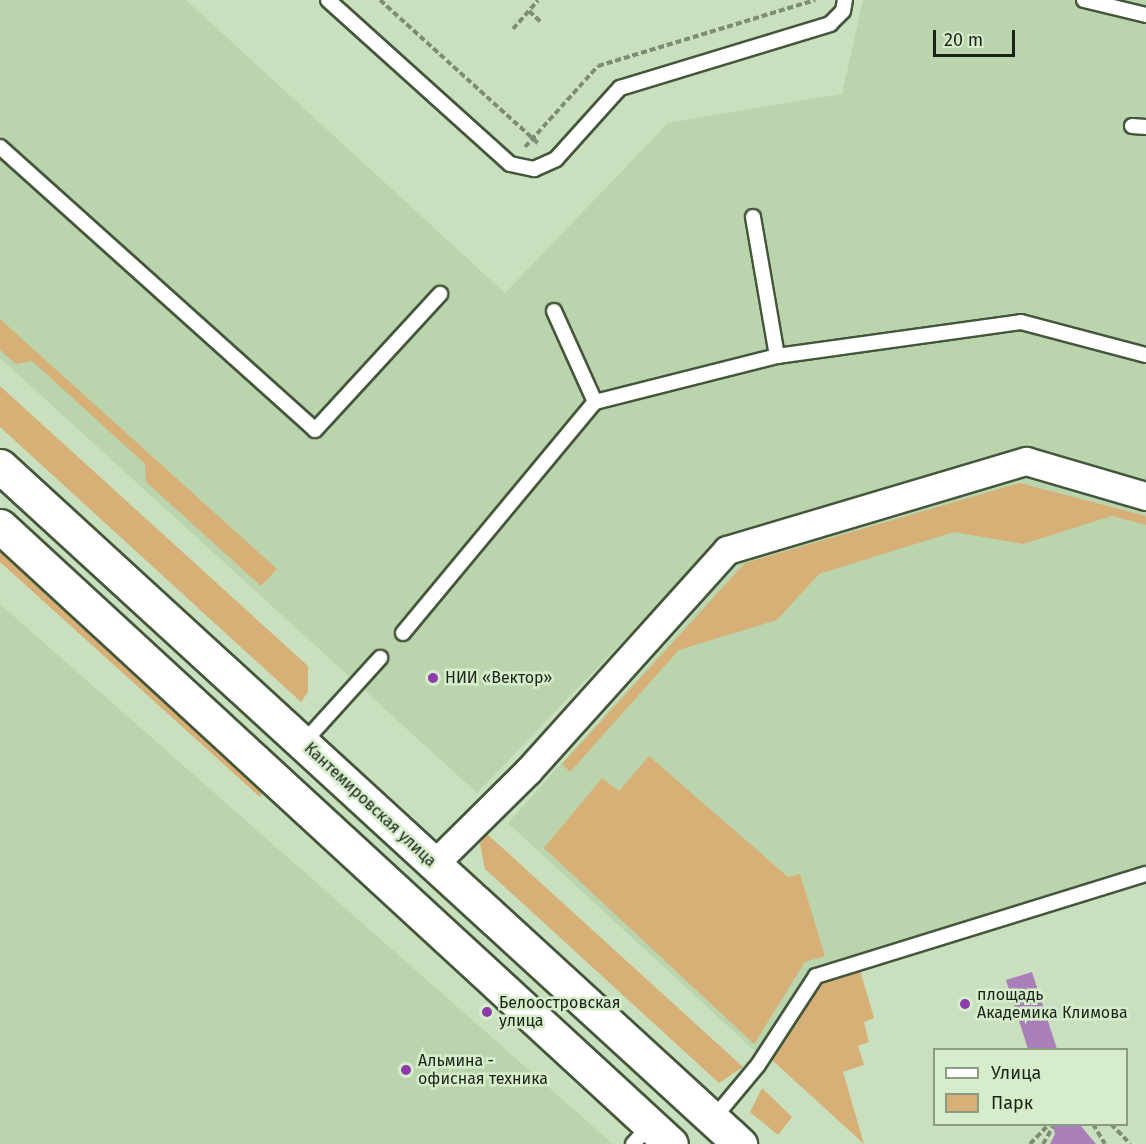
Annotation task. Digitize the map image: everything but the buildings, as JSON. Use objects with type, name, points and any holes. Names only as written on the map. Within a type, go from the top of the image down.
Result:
[{"type":"main road","name":"Кантемировская улица","points":[[0,466],[740,1144]]},
{"type":"main road","points":[[0,526],[651,1138]]},
{"type":"street","points":[[434,864],[528,771],[727,550],[1026,461],[1146,496]]},
{"type":"lane","points":[[328,0],[510,164],[534,169],[556,159],[620,88],[830,24],[843,11],[845,0]]},
{"type":"lane","points":[[1084,0],[1146,15]]},
{"type":"lane","points":[[0,147],[315,430],[440,294]]},
{"type":"lane","points":[[753,216],[777,356]]},
{"type":"lane","points":[[554,311],[595,402]]},
{"type":"lane","points":[[403,633],[595,402],[777,356],[1021,322],[1146,355]]},
{"type":"lane","points":[[303,743],[380,658]]},
{"type":"lane","points":[[713,1119],[758,1065],[816,976],[1146,874]]},
{"type":"path","points":[[380,0],[556,159]]},
{"type":"path","points":[[513,29],[538,0]]},
{"type":"path","points":[[529,11],[542,23]]},
{"type":"path","points":[[1030,1144],[1051,1126]]},
{"type":"path","points":[[1043,1144],[1051,1126]]},
{"type":"path","points":[[1094,1126],[1105,1144]]},
{"type":"path","points":[[1112,1126],[1130,1144]]},
{"type":"shaded area","points":[[0,0],[186,0],[505,293],[668,123],[842,94],[863,0],[1146,0],[1146,482],[1026,447],[720,540],[477,793],[0,358]]},
{"type":"shaded area","points":[[1020,477],[1146,511],[1146,868],[812,972],[756,1052],[508,823],[743,559]]},
{"type":"shaded area","points":[[0,604],[613,1144],[0,1144]]},
{"type":"shaded area","points":[[1032,972],[1057,1048],[1028,1048],[1006,980]]},
{"type":"shaded area","points":[[1053,1126],[1081,1126],[1096,1144],[1050,1144],[1055,1134]]},
{"type":"green space","points":[[0,319],[277,569],[261,586],[146,482],[145,464],[32,361],[16,364],[0,350]]},
{"type":"green space","points":[[0,386],[308,666],[308,692],[301,702],[0,427]]},
{"type":"green space","points":[[1020,483],[1146,516],[1146,525],[1112,516],[1023,544],[954,532],[819,574],[777,620],[679,650],[570,772],[562,764],[745,563]]},
{"type":"green space","points":[[0,547],[267,788],[260,797],[0,562]]},
{"type":"green space","points":[[649,756],[788,877],[800,874],[825,956],[805,962],[754,1044],[544,848],[602,778],[619,791]]},
{"type":"green space","points":[[486,833],[743,1067],[719,1083],[485,869],[480,844]]},
{"type":"green space","points":[[860,970],[874,1018],[864,1022],[869,1042],[858,1046],[864,1065],[843,1072],[864,1144],[772,1060],[823,981]]},
{"type":"green space","points":[[762,1088],[792,1117],[778,1135],[750,1112]]},
{"type":"place","name":"НИИ «Вектор»","points":[[433,678]]},
{"type":"place","name":"площадь Академика Климова","points":[[965,1004]]},
{"type":"place","name":"Белоостровская улица","points":[[487,1012]]},
{"type":"place","name":"Альмина - офисная техника","points":[[406,1070]]}]
